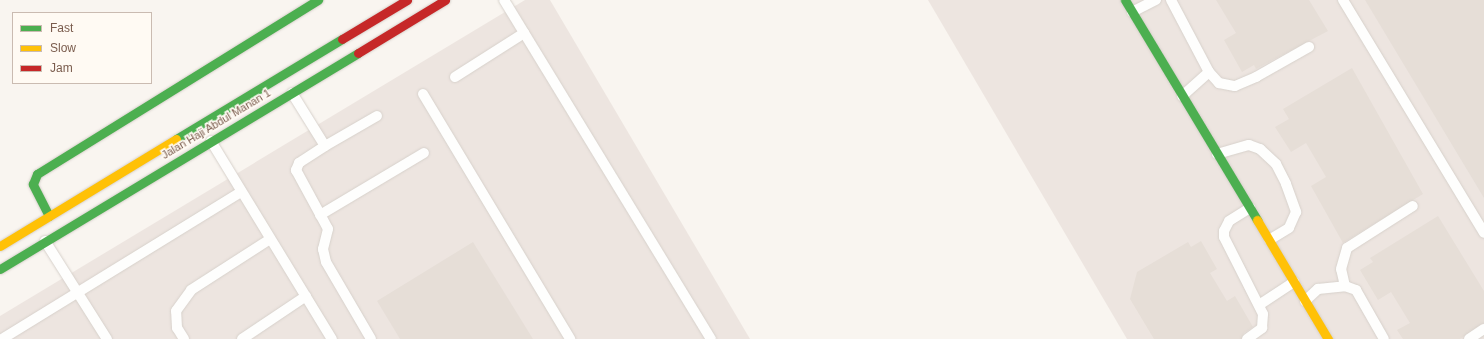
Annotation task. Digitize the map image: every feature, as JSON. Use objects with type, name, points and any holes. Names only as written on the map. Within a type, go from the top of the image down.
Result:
[{"type":"street","points":[[49,216],[36,193],[33,184],[37,174],[318,0]]},
{"type":"street","name":"Jalan Haji Abdul Manan 1","points":[[0,246],[407,0]]},
{"type":"street","name":"Jalan Haji Abdul Manan 1","points":[[0,269],[445,0]]},
{"type":"street","points":[[1125,0],[1328,339]]},
{"type":"lane","points":[[504,0],[711,339]]},
{"type":"lane","points":[[1132,12],[1156,0]]},
{"type":"lane","points":[[1171,0],[1209,72],[1219,83],[1235,86],[1309,47]]},
{"type":"lane","points":[[1343,0],[1484,234]]},
{"type":"lane","points":[[455,77],[524,33]]},
{"type":"lane","points":[[1182,96],[1209,72]]},
{"type":"lane","points":[[292,93],[325,146]]},
{"type":"lane","points":[[423,94],[570,339]]},
{"type":"lane","points":[[371,339],[326,262],[323,249],[328,232],[296,170],[299,163],[377,116]]},
{"type":"lane","points":[[211,142],[332,339]]},
{"type":"lane","points":[[1217,154],[1249,145],[1260,150],[1276,164],[1296,212],[1289,228],[1269,240]]},
{"type":"lane","points":[[320,215],[424,153]]},
{"type":"lane","points":[[2,339],[241,192]]},
{"type":"lane","points":[[1345,286],[1340,269],[1347,248],[1413,206]]},
{"type":"lane","points":[[1247,339],[1262,328],[1263,314],[1224,237],[1228,222],[1250,208]]},
{"type":"lane","points":[[184,339],[177,328],[176,311],[191,290],[270,239]]},
{"type":"lane","points":[[45,241],[107,339]]},
{"type":"lane","points":[[1259,305],[1294,282]]},
{"type":"lane","points":[[1305,301],[1318,289],[1345,286],[1356,290],[1384,339]]},
{"type":"lane","points":[[242,339],[306,296]]},
{"type":"lane","points":[[1469,339],[1484,329]]},
{"type":"shaded area","points":[[525,0],[550,0],[750,339],[0,339],[0,316]]},
{"type":"shaded area","points":[[928,0],[1484,0],[1484,339],[1127,339]]},
{"type":"building","points":[[1216,0],[1309,0],[1328,31],[1256,69],[1254,65],[1242,72],[1224,40],[1236,33]]},
{"type":"building","points":[[1365,0],[1484,0],[1484,198]]},
{"type":"building","points":[[1352,68],[1423,194],[1343,243],[1311,186],[1326,177],[1306,143],[1291,152],[1275,127],[1289,119],[1283,109]]},
{"type":"building","points":[[1438,216],[1484,291],[1484,323],[1460,339],[1403,339],[1397,330],[1410,323],[1391,292],[1378,300],[1360,270],[1373,262],[1370,258]]},
{"type":"building","points":[[1201,241],[1217,269],[1210,273],[1227,301],[1235,296],[1253,327],[1244,333],[1241,339],[1154,339],[1130,299],[1137,272],[1188,242],[1191,247]]},
{"type":"building","points":[[473,242],[533,339],[400,339],[377,301]]},
{"type":"traffic: fast","points":[[49,216],[33,184],[37,174],[318,0]]},
{"type":"traffic: fast","points":[[1125,0],[1257,220]]},
{"type":"traffic: fast","points":[[176,139],[342,39]]},
{"type":"traffic: fast","points":[[0,269],[358,53]]},
{"type":"traffic: slow","points":[[0,246],[176,139]]},
{"type":"traffic: slow","points":[[1257,220],[1328,339]]},
{"type":"traffic: jam","points":[[342,39],[407,0]]},
{"type":"traffic: jam","points":[[358,53],[445,0]]}]
